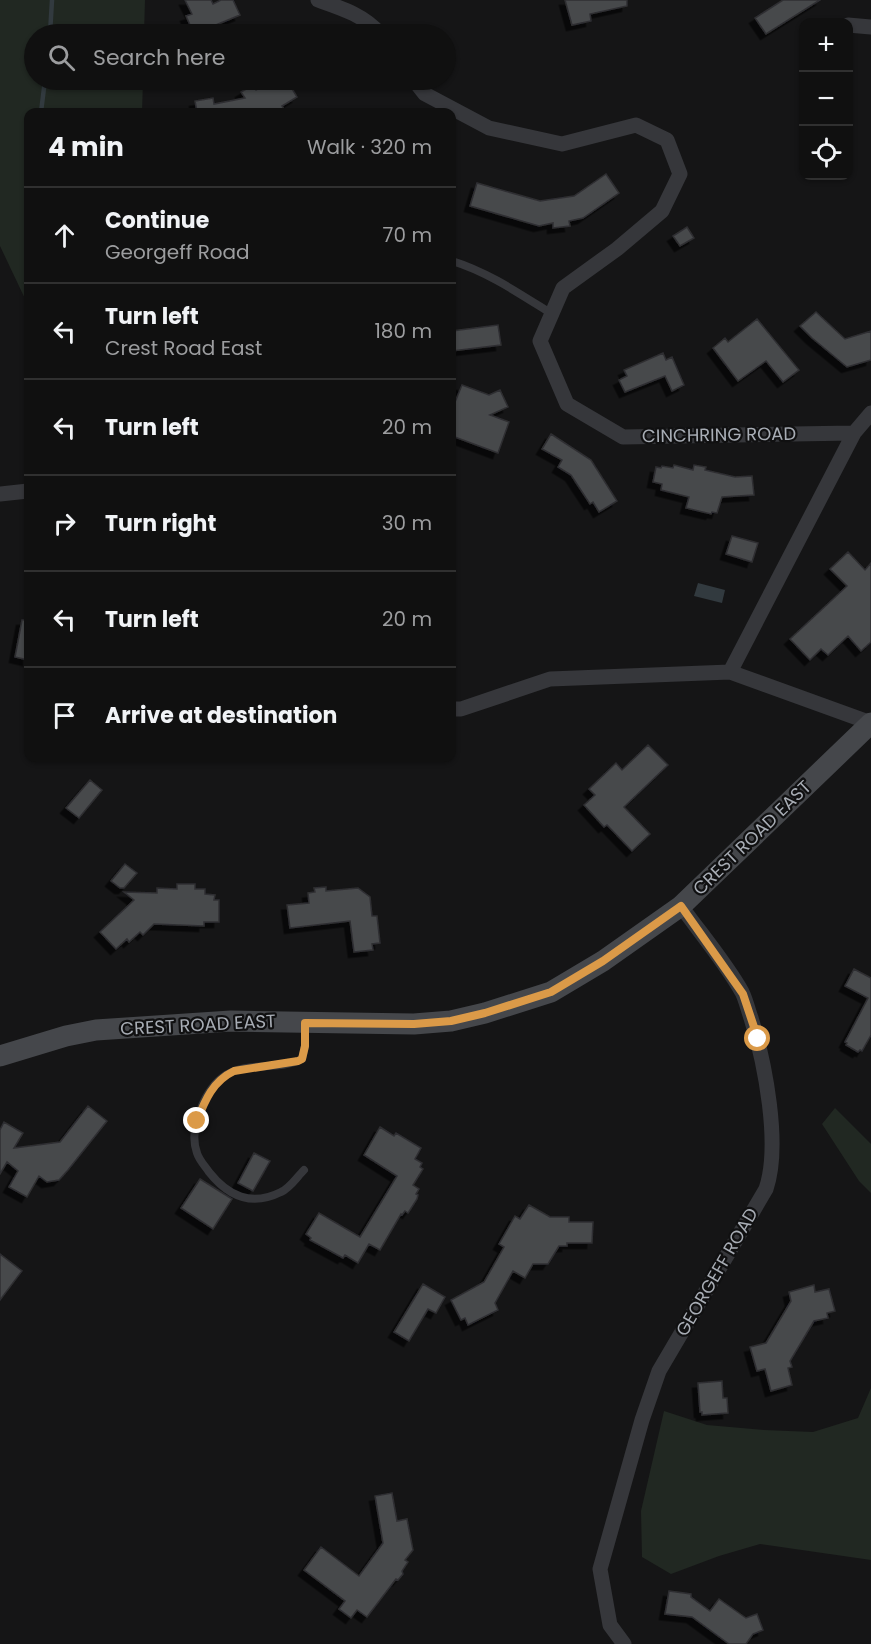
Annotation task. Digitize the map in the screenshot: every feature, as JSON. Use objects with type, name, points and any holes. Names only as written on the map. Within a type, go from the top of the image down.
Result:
[{"type":"street","points":[[318,0],[341,8],[371,24]]},
{"type":"street","points":[[853,25],[871,27]]},
{"type":"street","name":"CINCHRING ROAD","points":[[422,90],[451,108]]},
{"type":"street","name":"CINCHRING ROAD","points":[[456,110],[489,128],[562,144],[636,125],[667,140],[680,174],[662,211],[617,249],[563,288],[540,341],[567,404],[623,436],[854,433]]},
{"type":"street","points":[[730,672],[854,433],[871,413]]},
{"type":"street","points":[[0,494],[24,491]]},
{"type":"street","points":[[456,709],[550,679],[730,672],[871,723]]},
{"type":"street","name":"CREST ROAD EAST","points":[[0,1056],[66,1036],[96,1030],[231,1021],[414,1024],[451,1021],[551,992],[603,961],[681,906],[871,723]]},
{"type":"street","name":"GEORGEFF ROAD","points":[[624,1644],[610,1624],[600,1569],[642,1420],[659,1371],[766,1189],[770,1177],[772,1137],[758,1039],[743,994],[681,906]]},
{"type":"lane","points":[[456,262],[502,284],[552,314]]},
{"type":"lane","points":[[304,1170],[280,1193],[251,1199],[242,1198],[219,1185],[196,1153],[195,1142],[197,1121],[202,1108],[219,1080],[234,1071],[302,1059],[305,1046],[305,1023]]},
{"type":"shaded area","points":[[0,0],[145,0],[144,24],[24,24],[24,90],[143,90],[142,108],[24,108],[24,297],[0,246]]},
{"type":"shaded area","points":[[698,583],[725,590],[722,603],[694,596]]},
{"type":"shaded area","points":[[835,1108],[871,1144],[871,1193],[859,1181],[822,1124]]},
{"type":"shaded area","points":[[871,1388],[871,1560],[760,1544],[671,1574],[642,1557],[641,1511],[664,1411],[707,1425],[813,1432],[858,1418]]},
{"type":"building","points":[[185,0],[211,0],[213,4],[221,0],[233,0],[240,15],[218,24],[190,24],[186,16],[192,14]]},
{"type":"building","points":[[565,0],[627,0],[627,6],[590,14],[591,21],[572,25]]},
{"type":"building","points":[[783,0],[820,0],[766,34],[755,18]]},
{"type":"building","points":[[244,90],[293,90],[297,97],[282,106],[283,108],[196,108],[195,101],[213,98],[214,104],[245,98],[241,92]]},
{"type":"building","points":[[606,174],[619,193],[583,218],[569,221],[570,226],[553,228],[553,223],[539,226],[470,206],[477,183],[540,201],[574,196]]},
{"type":"building","points":[[687,227],[694,238],[680,246],[673,236]]},
{"type":"building","points":[[816,312],[845,339],[871,331],[871,360],[847,367],[812,338],[800,326]]},
{"type":"building","points":[[757,319],[799,370],[783,382],[766,361],[738,381],[713,348],[725,338],[728,342]]},
{"type":"building","points":[[498,325],[501,345],[456,351],[456,330]]},
{"type":"building","points":[[663,353],[666,360],[672,357],[684,385],[672,391],[665,376],[625,392],[619,380],[627,376],[624,370]]},
{"type":"building","points":[[462,385],[489,395],[500,390],[508,407],[490,415],[509,422],[498,453],[456,437],[456,400]]},
{"type":"building","points":[[551,434],[591,460],[617,501],[599,512],[593,502],[590,504],[571,475],[558,467],[562,460],[542,449]]},
{"type":"building","points":[[674,465],[693,470],[694,465],[706,467],[705,470],[735,477],[752,476],[754,495],[722,497],[717,513],[712,512],[711,514],[686,508],[689,497],[661,490],[662,484],[653,482],[656,467],[673,468]]},
{"type":"building","points":[[732,536],[758,543],[752,562],[726,554]]},
{"type":"building","points":[[848,552],[865,570],[871,563],[871,642],[861,651],[848,636],[828,655],[821,649],[810,660],[790,639],[847,586],[830,569]]},
{"type":"building","points":[[22,620],[24,620],[24,659],[15,657]]},
{"type":"building","points":[[648,745],[668,765],[624,807],[650,834],[632,851],[607,825],[604,827],[584,805],[595,795],[589,789],[616,763],[622,770]]},
{"type":"building","points":[[90,780],[102,790],[79,818],[66,808]]},
{"type":"building","points":[[125,864],[137,873],[124,888],[120,888],[111,881]]},
{"type":"building","points":[[177,884],[195,884],[195,889],[205,889],[205,894],[215,895],[214,900],[219,900],[219,922],[204,922],[204,926],[154,924],[143,935],[140,932],[129,942],[127,939],[116,949],[100,932],[134,900],[124,892],[157,893],[157,888],[177,889]]},
{"type":"building","points":[[326,887],[326,891],[358,888],[370,897],[372,916],[377,916],[380,943],[372,944],[373,950],[354,952],[350,921],[290,928],[287,905],[309,903],[308,893],[315,892],[314,888]]},
{"type":"building","points":[[854,969],[871,978],[871,1035],[862,1051],[858,1052],[845,1042],[868,998],[845,986]]},
{"type":"building","points":[[88,1106],[107,1121],[59,1180],[47,1182],[39,1176],[27,1197],[9,1187],[18,1171],[7,1162],[0,1174],[0,1130],[4,1122],[23,1133],[14,1148],[60,1142]]},
{"type":"building","points":[[380,1127],[394,1136],[396,1133],[421,1148],[415,1159],[422,1163],[420,1167],[423,1169],[413,1185],[419,1189],[416,1194],[418,1195],[408,1213],[405,1211],[401,1214],[380,1250],[369,1244],[358,1263],[345,1255],[343,1258],[310,1240],[311,1238],[306,1234],[319,1213],[360,1237],[397,1176],[364,1155]]},
{"type":"building","points":[[254,1153],[270,1161],[253,1191],[238,1183]]},
{"type":"building","points":[[200,1179],[232,1199],[213,1229],[181,1208]]},
{"type":"building","points":[[529,1205],[550,1217],[569,1217],[569,1222],[593,1222],[592,1243],[567,1243],[567,1246],[559,1246],[548,1264],[533,1264],[525,1278],[513,1271],[495,1303],[498,1310],[468,1325],[465,1318],[461,1320],[451,1300],[484,1282],[504,1247],[499,1244],[515,1216],[520,1219]]},
{"type":"building","points":[[0,1254],[22,1271],[0,1300]]},
{"type":"building","points":[[423,1284],[445,1297],[436,1313],[428,1309],[409,1341],[394,1332]]},
{"type":"building","points":[[814,1285],[815,1292],[829,1289],[835,1311],[827,1313],[828,1318],[814,1321],[790,1361],[792,1367],[788,1368],[792,1385],[771,1391],[765,1369],[757,1371],[750,1347],[766,1343],[791,1301],[789,1292]]},
{"type":"building","points":[[722,1381],[723,1398],[727,1398],[728,1413],[702,1415],[698,1383]]},
{"type":"building","points":[[392,1493],[397,1521],[407,1519],[413,1550],[405,1560],[408,1562],[402,1571],[403,1574],[398,1580],[396,1579],[367,1617],[357,1610],[351,1618],[339,1609],[345,1601],[304,1570],[321,1547],[359,1576],[383,1543],[375,1496]]},
{"type":"building","points":[[669,1591],[691,1594],[691,1597],[710,1611],[719,1599],[746,1618],[757,1614],[763,1630],[753,1634],[746,1644],[729,1644],[692,1617],[665,1614]]},
{"type":"waterway","points":[[51,24],[52,0]]},
{"type":"waterway","points":[[42,108],[44,90]]},
{"type":"route","points":[[197,1121],[207,1097],[225,1075],[234,1071],[302,1059],[306,1039],[305,1023],[414,1024],[451,1021],[485,1013],[551,992],[603,961],[681,906],[743,994],[758,1039]]}]
